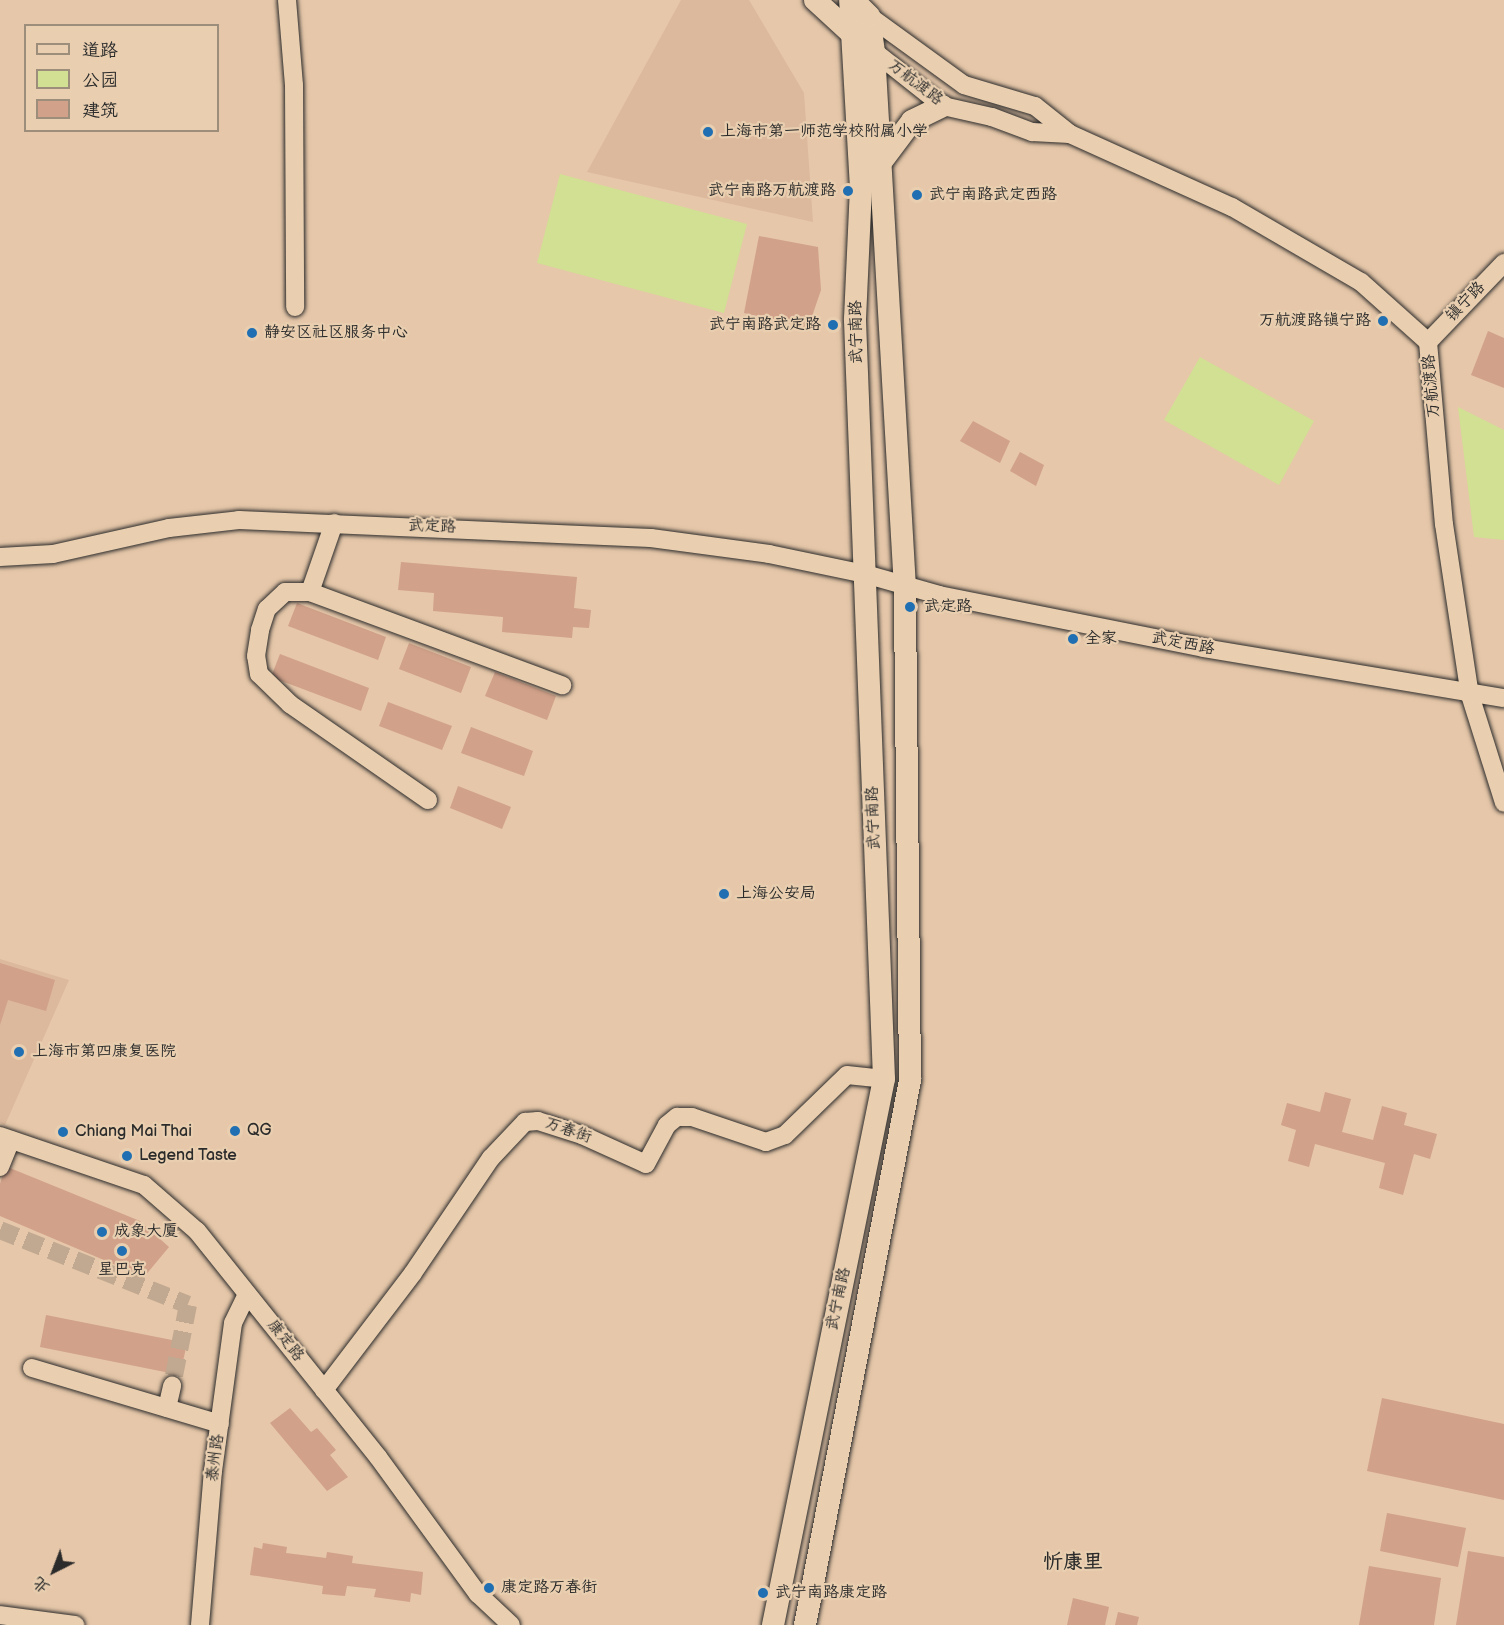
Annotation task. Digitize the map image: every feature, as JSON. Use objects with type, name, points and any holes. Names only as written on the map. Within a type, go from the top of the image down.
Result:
[{"type":"main road","name":"万航渡路","points":[[814,0],[849,31]]},
{"type":"main road","name":"万航渡路","points":[[851,0],[869,16]]},
{"type":"main road","name":"武宁南路","points":[[773,1625],[884,1079],[855,319],[861,188],[849,31],[851,0]]},
{"type":"main road","name":"武宁南路","points":[[805,1625],[910,1080],[906,588],[874,52],[869,16]]},
{"type":"main road","points":[[879,165],[912,121],[943,106]]},
{"type":"street","points":[[287,0],[294,85],[295,307]]},
{"type":"street","name":"万航渡路","points":[[869,16],[964,85],[1035,106],[1070,134],[1232,207],[1361,282],[1428,342],[1444,524],[1470,695],[1497,756],[1504,802]]},
{"type":"street","name":"万航渡路","points":[[849,31],[943,106],[992,117],[1032,132],[1070,134]]},
{"type":"street","name":"镇宁路","points":[[1428,342],[1504,262]]},
{"type":"street","name":"武定路","points":[[0,557],[64,553],[202,522],[334,524],[651,538],[768,554],[865,574]]},
{"type":"street","points":[[310,592],[334,524]]},
{"type":"street","name":"武定西路","points":[[865,574],[906,588],[1204,648],[1470,695],[1504,698]]},
{"type":"street","points":[[428,800],[290,704],[259,674],[256,656],[267,609],[285,592],[310,592],[562,685]]},
{"type":"street","name":"万春街","points":[[324,1390],[413,1273],[491,1158],[525,1122],[538,1121],[582,1135],[646,1164],[667,1125],[677,1117],[692,1117],[766,1142],[785,1135],[847,1075],[884,1079]]},
{"type":"street","points":[[0,1167],[6,1138]]},
{"type":"street","name":"康定路","points":[[6,1138],[144,1185],[197,1231],[324,1390],[478,1594],[511,1625]]},
{"type":"street","name":"泰州路","points":[[200,1625],[220,1424],[233,1323],[247,1294]]},
{"type":"street","points":[[32,1368],[220,1424]]},
{"type":"street","points":[[167,1408],[172,1386]]},
{"type":"street","points":[[0,1615],[75,1625]]},
{"type":"shaded area","name":"上海市第一师范学校附属小学","points":[[681,0],[749,0],[804,93],[813,222],[587,172]]},
{"type":"shaded area","name":"上海市第四康复医院","points":[[0,959],[69,980],[5,1125],[0,1123]]},
{"type":"green space","points":[[560,174],[747,224],[724,313],[537,263]]},
{"type":"green space","points":[[1200,357],[1314,421],[1279,485],[1164,420]]},
{"type":"green space","points":[[1458,407],[1504,430],[1504,540],[1474,537]]},
{"type":"building","points":[[759,236],[818,247],[821,290],[808,328],[744,313]]},
{"type":"building","points":[[1488,331],[1504,338],[1504,388],[1471,375]]},
{"type":"building","points":[[973,421],[1010,441],[1000,463],[960,441]]},
{"type":"building","points":[[1020,452],[1044,465],[1036,486],[1010,471]]},
{"type":"building","points":[[401,562],[577,577],[574,608],[591,610],[589,628],[573,627],[572,638],[502,632],[503,617],[433,611],[434,593],[398,590]]},
{"type":"building","points":[[297,603],[386,637],[378,660],[288,626]]},
{"type":"building","points":[[409,643],[471,667],[461,693],[399,669]]},
{"type":"building","points":[[280,654],[369,688],[361,711],[271,677]]},
{"type":"building","points":[[495,672],[556,696],[547,720],[485,696]]},
{"type":"building","points":[[388,702],[452,726],[442,750],[379,726]]},
{"type":"building","points":[[471,727],[533,751],[524,776],[461,753]]},
{"type":"building","points":[[458,786],[511,807],[502,829],[450,808]]},
{"type":"building","points":[[0,963],[55,980],[46,1011],[8,1000],[0,1025]]},
{"type":"building","points":[[1325,1092],[1351,1099],[1342,1132],[1373,1140],[1382,1106],[1407,1113],[1404,1125],[1437,1134],[1430,1159],[1414,1154],[1403,1195],[1379,1188],[1385,1163],[1315,1144],[1309,1167],[1288,1161],[1296,1130],[1281,1125],[1287,1103],[1320,1112]]},
{"type":"building","points":[[5,1166],[140,1221],[169,1247],[144,1277],[0,1216],[0,1184]]},
{"type":"building","points":[[46,1315],[187,1343],[180,1375],[40,1347]]},
{"type":"building","points":[[1382,1398],[1504,1424],[1504,1500],[1367,1471]]},
{"type":"building","points":[[290,1408],[311,1432],[317,1428],[336,1450],[330,1455],[348,1477],[327,1491],[270,1423]]},
{"type":"building","points":[[1387,1513],[1466,1528],[1458,1567],[1380,1551]]},
{"type":"building","points":[[263,1543],[287,1547],[286,1553],[326,1558],[327,1552],[353,1556],[352,1563],[423,1572],[421,1595],[411,1593],[410,1602],[374,1597],[376,1589],[347,1586],[345,1596],[322,1594],[323,1586],[250,1575],[254,1547],[262,1549]]},
{"type":"building","points":[[1468,1551],[1504,1557],[1504,1625],[1456,1625]]},
{"type":"building","points":[[1369,1566],[1441,1578],[1434,1625],[1359,1625]]},
{"type":"building","points":[[1073,1598],[1109,1607],[1105,1625],[1067,1625]]},
{"type":"building","points":[[1118,1612],[1139,1617],[1137,1625],[1115,1625]]},
{"type":"tunnel","points":[[0,1230],[188,1305],[172,1386]]},
{"type":"place","name":"上海市第一师范学校附属小学","points":[[708,132]]},
{"type":"place","name":"武宁南路万航渡路","points":[[848,191]]},
{"type":"place","name":"武宁南路武定西路","points":[[917,195]]},
{"type":"place","name":"万航渡路镇宁路","points":[[1383,321]]},
{"type":"place","name":"武宁南路武定路","points":[[833,325]]},
{"type":"place","name":"静安区社区服务中心","points":[[252,333]]},
{"type":"place","name":"武定路","points":[[910,607]]},
{"type":"place","name":"全家","points":[[1073,639]]},
{"type":"place","name":"上海公安局","points":[[724,894]]},
{"type":"place","name":"上海市第四康复医院","points":[[19,1052]]},
{"type":"place","name":"QG","points":[[235,1131]]},
{"type":"place","name":"Chiang Mai Thai","points":[[63,1132]]},
{"type":"place","name":"Legend Taste","points":[[127,1156]]},
{"type":"place","name":"成象大厦","points":[[102,1232]]},
{"type":"place","name":"星巴克","points":[[122,1251]]},
{"type":"place","name":"康定路万春街","points":[[489,1588]]},
{"type":"place","name":"武宁南路康定路","points":[[763,1593]]},
{"type":"district","name":"忻康里","points":[[1073,1562]]}]
